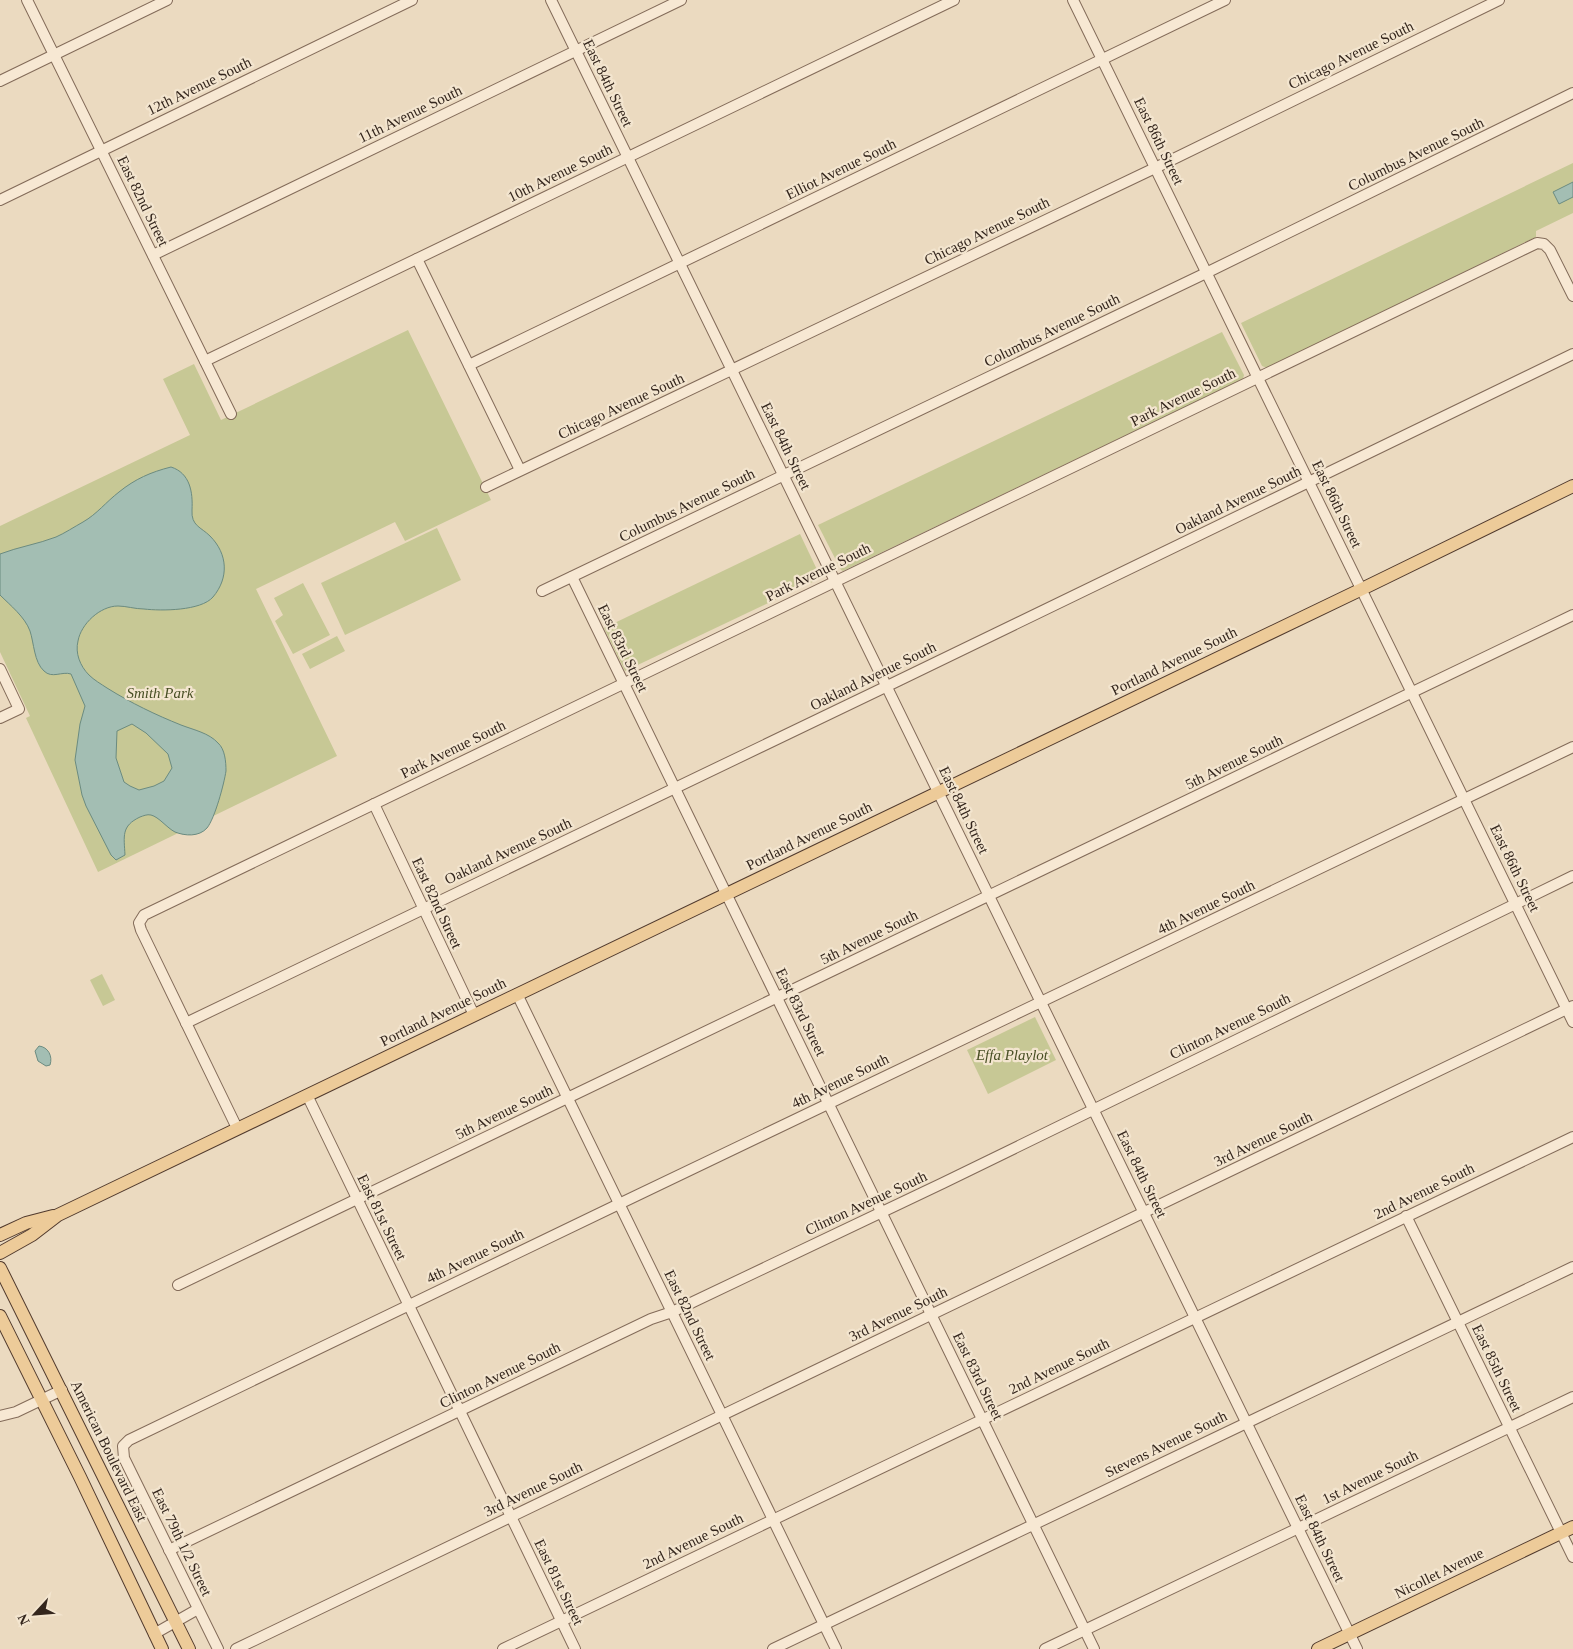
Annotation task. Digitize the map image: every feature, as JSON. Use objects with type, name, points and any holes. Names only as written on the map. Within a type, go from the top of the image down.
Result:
[{"type":"main road","name":"Portland Avenue South","points":[[0,1235],[26,1223],[58,1215],[1573,486]]},
{"type":"main road","name":"Portland Avenue South","points":[[0,1253],[32,1236],[58,1215]]},
{"type":"main road","points":[[0,1227],[7,1228],[26,1223]]},
{"type":"main road","name":"American Boulevard East","points":[[0,1268],[62,1390],[188,1649]]},
{"type":"main road","points":[[0,1316],[162,1649]]},
{"type":"main road","points":[[66,1450],[86,1441]]},
{"type":"main road","points":[[80,1478],[100,1468]]},
{"type":"main road","name":"Nicollet Avenue","points":[[1318,1649],[1573,1527]]},
{"type":"street","name":"East 82nd Street","points":[[27,0],[231,414]]},
{"type":"street","points":[[0,81],[167,0]]},
{"type":"street","name":"12th Avenue South","points":[[0,200],[412,0]]},
{"type":"street","name":"East 84th Street","points":[[551,0],[1357,1649]]},
{"type":"street","name":"11th Avenue South","points":[[153,255],[681,0]]},
{"type":"street","name":"10th Avenue South","points":[[205,361],[954,0]]},
{"type":"street","name":"East 86th Street","points":[[1073,0],[1515,904],[1570,1008],[1573,1022]]},
{"type":"street","name":"Elliot Avenue South","points":[[469,365],[1226,0]]},
{"type":"street","name":"Chicago Avenue South","points":[[486,487],[1155,168],[1499,0]]},
{"type":"street","name":"Columbus Avenue South","points":[[542,591],[1206,273],[1573,93]]},
{"type":"street","name":"Park Avenue South","points":[[186,1022],[141,930],[139,923],[144,915],[1537,243],[1544,244],[1550,250],[1573,296]]},
{"type":"street","points":[[416,259],[520,470]]},
{"type":"street","name":"Oakland Avenue South","points":[[186,1022],[1573,354]]},
{"type":"street","name":"East 83rd Street","points":[[572,577],[1094,1649]]},
{"type":"street","name":"5th Avenue South","points":[[178,1285],[1573,615]]},
{"type":"street","points":[[0,669],[20,708],[0,718]]},
{"type":"street","name":"4th Avenue South","points":[[122,1446],[129,1440],[408,1305],[1573,747]]},
{"type":"street","name":"East 82nd Street","points":[[374,804],[474,1015]]},
{"type":"street","name":"Clinton Avenue South","points":[[169,1550],[651,1319],[672,1312],[882,1212],[1573,876]]},
{"type":"street","name":"East 82nd Street","points":[[517,994],[836,1649]]},
{"type":"street","name":"3rd Avenue South","points":[[236,1649],[1570,1008]]},
{"type":"street","points":[[186,1022],[237,1128]]},
{"type":"street","name":"East 81st Street","points":[[307,1095],[575,1649]]},
{"type":"street","name":"2nd Avenue South","points":[[503,1649],[1573,1137]]},
{"type":"street","name":"East 85th Street","points":[[1406,1216],[1573,1557]]},
{"type":"street","name":"Stevens Avenue South","points":[[773,1649],[1573,1267]]},
{"type":"street","points":[[0,1416],[16,1412],[62,1390]]},
{"type":"street","name":"1st Avenue South","points":[[1045,1649],[1573,1397]]},
{"type":"street","name":"East 79th 1/2 Street","points":[[122,1446],[124,1458],[218,1649]]},
{"type":"street","points":[[154,1634],[198,1609]]},
{"type":"green space","points":[[1573,163],[1573,213],[1536,231],[1536,237],[1267,368],[1262,366],[1241,323]]},
{"type":"green space","name":"Smith Park","points":[[408,330],[491,500],[405,541],[395,522],[256,589],[337,756],[98,872],[26,718],[30,716],[0,652],[0,526],[190,435],[163,379],[194,364],[221,420]]},
{"type":"green space","points":[[1222,332],[1244,375],[1243,379],[843,571],[841,570],[818,525]]},
{"type":"green space","points":[[437,528],[461,580],[345,635],[321,583]]},
{"type":"green space","points":[[800,534],[821,578],[625,671],[604,628]]},
{"type":"green space","points":[[303,583],[330,635],[293,654],[275,621],[283,615],[274,598]]},
{"type":"green space","points":[[337,636],[345,651],[310,669],[302,654]]},
{"type":"green space","points":[[102,974],[115,1000],[103,1006],[90,980]]},
{"type":"green space","name":"Effa Playlot","points":[[1035,1017],[1056,1060],[988,1094],[967,1050]]},
{"type":"shaded area","points":[[1573,182],[1573,197],[1559,204],[1553,192]]},
{"type":"shaded area","points":[[171,467],[182,474],[189,484],[193,520],[197,526],[210,536],[220,550],[224,566],[222,582],[213,597],[200,605],[160,610],[118,606],[105,609],[92,617],[83,628],[77,646],[78,655],[86,671],[93,679],[107,688],[153,713],[201,732],[214,740],[224,752],[226,771],[216,809],[204,831],[187,835],[175,832],[154,816],[140,817],[134,820],[127,828],[124,837],[125,855],[116,860],[111,855],[82,795],[75,760],[80,724],[85,706],[71,674],[54,675],[47,673],[38,663],[28,626],[0,595],[0,554],[63,534],[88,519],[131,483],[143,476]],"holes":[[[132,724],[146,733],[168,754],[172,768],[164,781],[139,790],[124,782],[116,758],[117,731]]]},
{"type":"shaded area","points":[[39,1046],[49,1052],[51,1058],[50,1065],[46,1066],[38,1061],[35,1051]]}]
